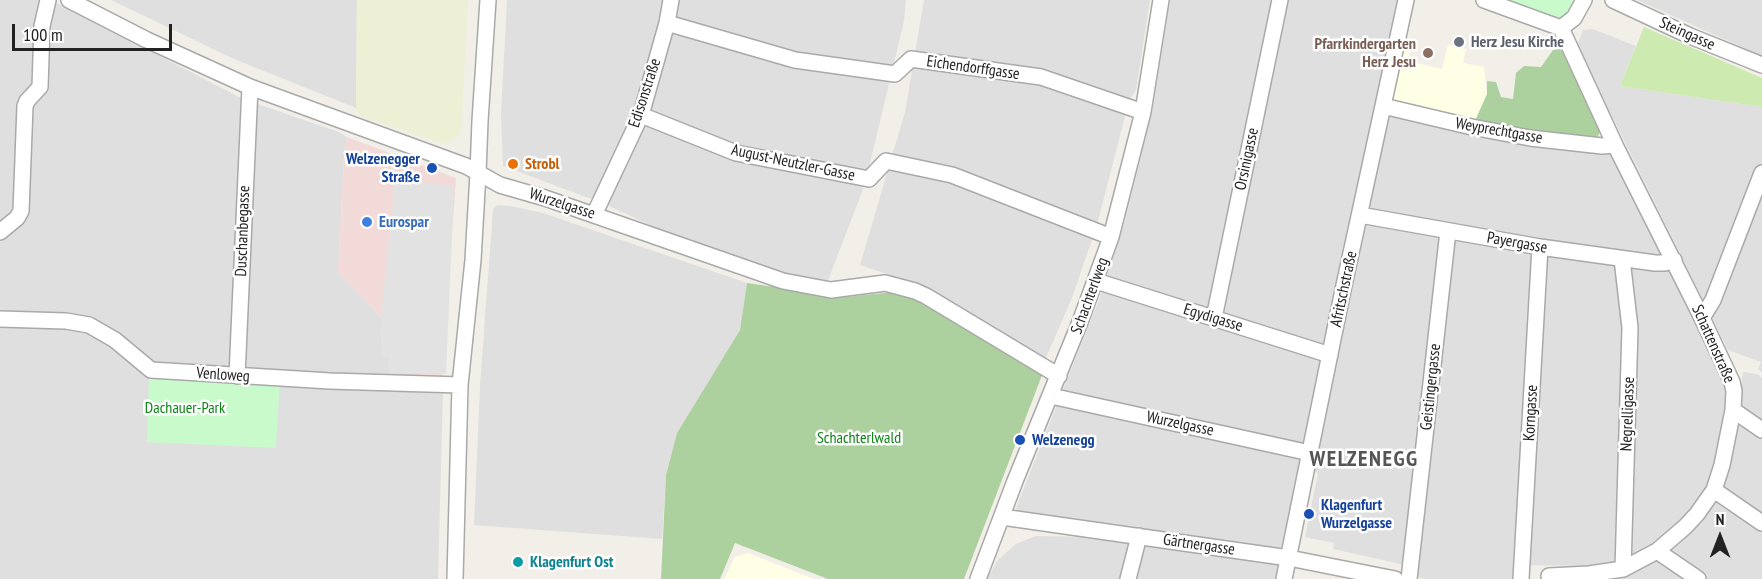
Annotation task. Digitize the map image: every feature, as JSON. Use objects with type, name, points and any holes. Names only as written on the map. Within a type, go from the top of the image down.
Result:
[{"type":"street","points":[[0,232],[17,218],[21,211],[25,106],[40,87],[42,26],[48,0]]},
{"type":"street","name":"Wurzelgasse","points":[[69,0],[147,40],[250,87],[466,166],[500,185],[545,198],[783,281],[831,290],[885,283],[915,291],[1059,376]]},
{"type":"street","points":[[454,579],[460,385],[473,260],[488,0]]},
{"type":"street","name":"Edisonstraße","points":[[594,215],[641,115],[667,23],[671,0]]},
{"type":"street","name":"Schachterlweg","points":[[978,579],[1096,281],[1111,237],[1143,112],[1161,0]]},
{"type":"street","name":"Orsinigasse","points":[[1214,318],[1280,0]]},
{"type":"street","name":"Afritschstraße","points":[[1284,579],[1406,0]]},
{"type":"street","points":[[1484,0],[1561,28],[1574,18],[1584,0]]},
{"type":"street","name":"Steingasse","points":[[1613,0],[1690,36],[1762,65]]},
{"type":"street","name":"Eichendorffgasse","points":[[667,23],[795,60],[895,74],[911,59],[1041,77],[1143,112]]},
{"type":"street","name":"Schattenstraße","points":[[1521,577],[1589,574],[1623,569],[1657,551],[1697,514],[1714,490],[1722,465],[1733,411],[1732,382],[1674,260],[1615,146],[1561,28]]},
{"type":"street","name":"Duschanbegasse","points":[[237,376],[250,87]]},
{"type":"street","name":"Weyprechtgasse","points":[[1383,106],[1530,138],[1615,146]]},
{"type":"street","name":"August-Neutzler-Gasse","points":[[641,115],[736,153],[869,179],[886,161],[952,176],[1111,237]]},
{"type":"street","points":[[1702,318],[1713,300],[1762,173]]},
{"type":"street","name":"Payergasse","points":[[1360,215],[1622,259],[1655,263],[1674,260]]},
{"type":"street","name":"Geistingergasse","points":[[1409,579],[1448,231]]},
{"type":"street","name":"Korngasse","points":[[1521,577],[1540,247]]},
{"type":"street","name":"Negrelligasse","points":[[1622,259],[1630,328],[1623,569]]},
{"type":"street","name":"Egydigasse","points":[[1096,281],[1330,355]]},
{"type":"street","name":"Venloweg","points":[[0,319],[81,322],[115,340],[151,370],[237,376],[460,385]]},
{"type":"street","name":"Wurzelgasse","points":[[1051,396],[1310,453]]},
{"type":"street","points":[[1733,411],[1762,430]]},
{"type":"street","points":[[1714,490],[1762,523]]},
{"type":"street","name":"Gärtnergasse","points":[[1002,516],[1289,558],[1395,579]]},
{"type":"street","points":[[1128,579],[1139,536]]},
{"type":"street","points":[[1657,551],[1698,579]]},
{"type":"shaded area","points":[[0,0],[51,0],[243,99],[339,132],[347,137],[338,272],[382,318],[381,356],[390,357],[389,377],[443,390],[438,579],[0,579]]},
{"type":"shaded area","points":[[111,0],[357,0],[356,108],[234,59]]},
{"type":"shaded area","points":[[357,0],[468,0],[461,135],[444,144],[360,116],[356,108]]},
{"type":"shaded area","points":[[507,0],[663,0],[659,28],[633,119],[594,200],[503,166],[501,114]]},
{"type":"shaded area","points":[[676,0],[906,0],[904,21],[865,184],[827,283],[762,269],[667,233],[605,204]]},
{"type":"shaded area","points":[[924,0],[1150,0],[1136,90],[1129,101],[1097,225],[1072,298],[1045,360],[916,284],[860,265],[905,112]]},
{"type":"shaded area","points":[[1170,0],[1398,0],[1283,545],[1277,549],[1018,512],[1016,508],[1101,294],[1125,221],[1153,108]]},
{"type":"shaded area","points":[[1637,0],[1762,0],[1762,56]]},
{"type":"shaded area","points":[[1593,29],[1636,46],[1620,86],[1762,107],[1762,372],[1758,369],[1761,362],[1728,350],[1577,46],[1583,30]]},
{"type":"shaded area","points":[[1413,39],[1408,61],[1442,69],[1448,45],[1466,49],[1463,63],[1484,67],[1487,94],[1474,123],[1392,103],[1391,96],[1401,42]]},
{"type":"shaded area","points":[[1391,114],[1605,151],[1611,155],[1728,390],[1715,463],[1705,489],[1691,509],[1647,548],[1616,563],[1598,566],[1514,565],[1512,579],[1426,579],[1420,578],[1405,565],[1333,549],[1334,543],[1305,537],[1318,473],[1312,471],[1386,118]]},
{"type":"shaded area","points":[[347,137],[456,178],[442,378],[389,377],[390,357],[381,356],[382,318],[338,272]]},
{"type":"shaded area","points":[[395,181],[454,186],[446,374],[389,373],[390,357],[381,356],[382,306]]},
{"type":"shaded area","points":[[497,205],[543,213],[747,283],[740,330],[677,433],[666,475],[662,539],[474,525],[480,386],[493,209]]},
{"type":"shaded area","points":[[1743,372],[1757,374],[1762,378],[1762,579],[1609,579],[1632,572],[1699,522],[1739,405]]},
{"type":"shaded area","points":[[1036,536],[1094,537],[1279,563],[1275,579],[987,579],[997,561],[1016,544]]},
{"type":"shaded area","points":[[748,553],[814,579],[724,579],[735,557]]},
{"type":"green space","points":[[1499,0],[1577,0],[1570,13],[1561,18],[1549,19]]},
{"type":"green space","points":[[1644,27],[1762,78],[1762,107],[1620,86]]},
{"type":"green space","points":[[1558,43],[1601,131],[1594,142],[1474,123],[1487,94],[1487,81],[1496,82],[1501,97],[1513,99],[1516,73],[1524,66],[1541,67]]},
{"type":"green space","name":"Schachterlwald","points":[[747,283],[845,297],[893,292],[932,305],[1044,370],[964,579],[828,579],[735,543],[720,579],[661,579],[666,475],[677,433],[740,330]]},
{"type":"green space","name":"Dachauer-Park","points":[[149,376],[280,378],[276,448],[147,442]]},
{"type":"place","name":"Herz Jesu Kirche","points":[[1459,42]]},
{"type":"place","name":"Pfarrkindergarten Herz Jesu","points":[[1428,53]]},
{"type":"place","name":"Strobl","points":[[513,164]]},
{"type":"place","name":"Welzenegger Straße","points":[[432,168]]},
{"type":"place","name":"Eurospar","points":[[367,222]]},
{"type":"place","name":"Welzenegg","points":[[1020,440]]},
{"type":"place","name":"Klagenfurt Wurzelgasse","points":[[1309,514]]},
{"type":"place","name":"Klagenfurt Ost","points":[[518,562]]},
{"type":"district","name":"WELZENEGG","points":[[1364,460]]}]
